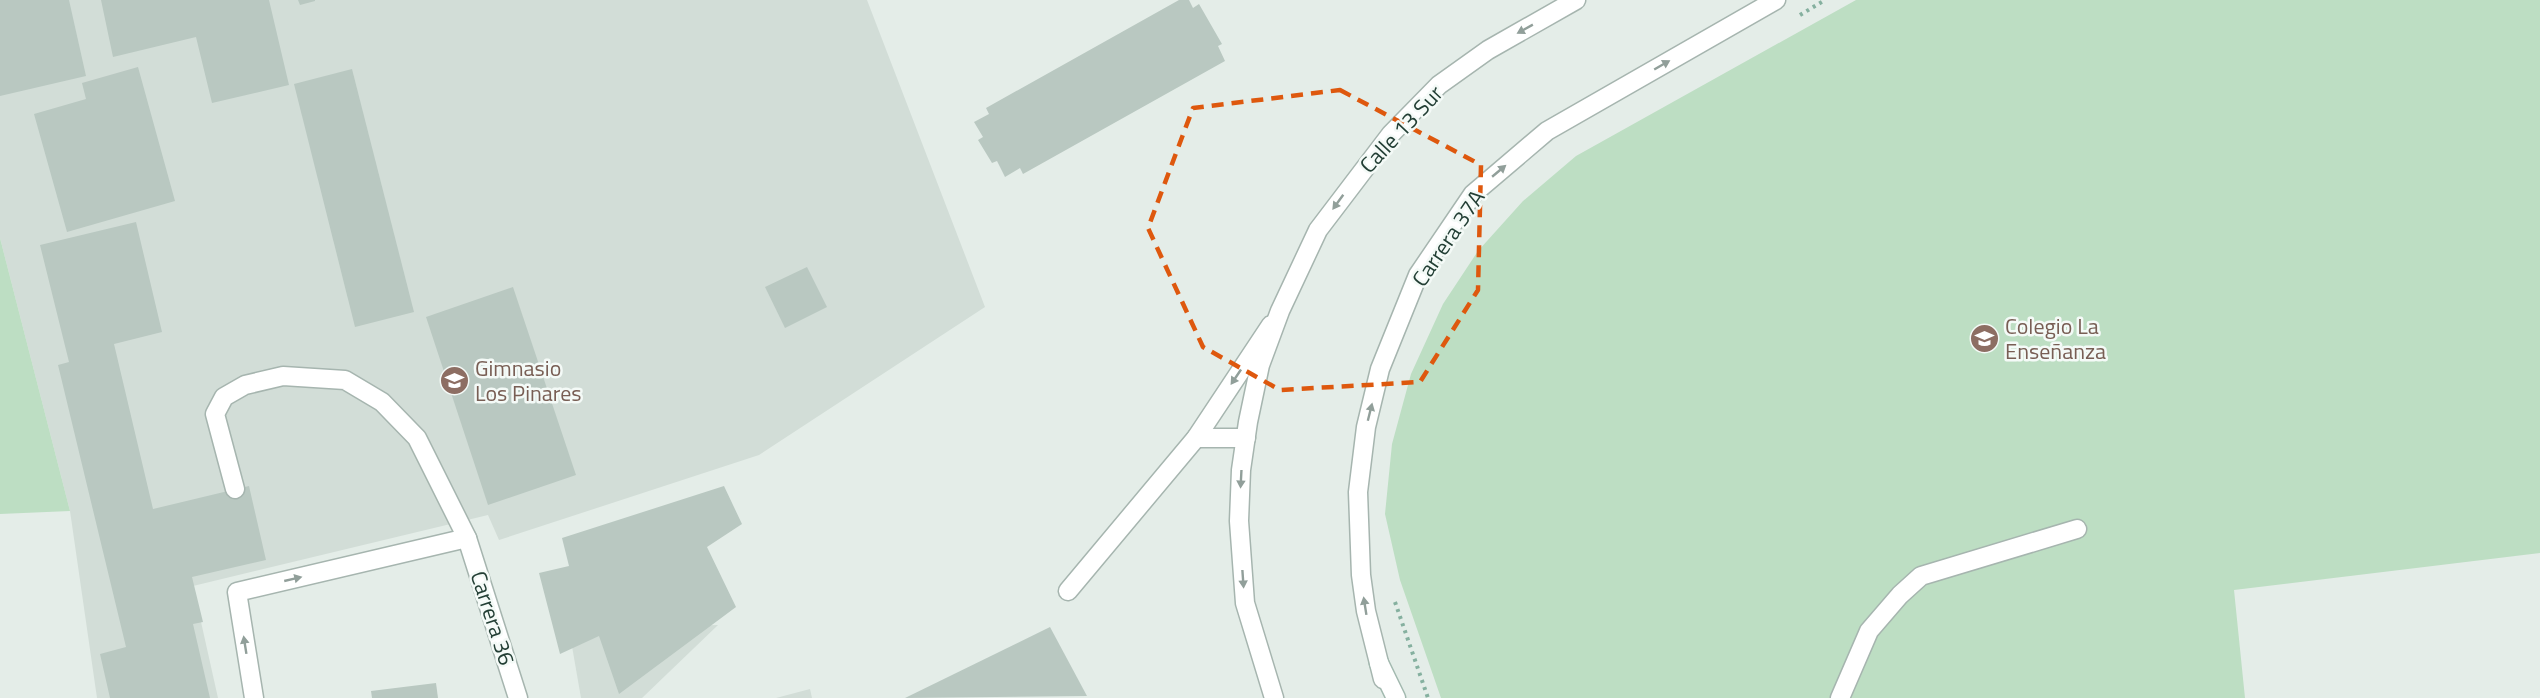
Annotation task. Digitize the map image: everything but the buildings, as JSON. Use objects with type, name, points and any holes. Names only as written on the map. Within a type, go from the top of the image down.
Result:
[{"type":"street","name":"Calle 13 Sur","points":[[1280,311],[1318,230],[1390,134],[1439,85],[1480,56],[1576,0]]},
{"type":"street","name":"Carrera 37A","points":[[1388,698],[1366,611],[1361,576],[1358,492],[1366,428],[1380,369],[1418,274],[1473,194],[1547,131],[1776,0]]},
{"type":"street","points":[[1068,591],[1196,438],[1280,311]]},
{"type":"street","points":[[1274,698],[1245,603],[1239,521],[1241,470],[1260,365],[1280,311]]},
{"type":"street","name":"Carrera 36","points":[[235,489],[215,414],[224,397],[245,385],[283,376],[345,380],[382,402],[417,438],[468,537],[518,698]]},
{"type":"street","points":[[1196,438],[1246,438]]},
{"type":"street","points":[[1840,698],[1869,631],[1900,595],[1922,576],[2077,529]]},
{"type":"street","points":[[254,698],[237,592],[468,537]]},
{"type":"street","points":[[1379,663],[1396,698]]},
{"type":"path","points":[[1794,18],[1825,0]]},
{"type":"path","points":[[1394,599],[1428,698]]},
{"type":"highlighted area","points":[[1340,90],[1481,165],[1478,290],[1420,382],[1280,390],[1203,347],[1148,228],[1193,108]]},
{"type":"shaded area","name":"Gimnasio Los Pinares","points":[[0,0],[867,0],[985,307],[759,455],[499,540],[488,515],[193,586],[218,698],[97,698],[70,511],[0,238]]},
{"type":"shaded area","points":[[718,625],[642,698],[581,698],[569,629]]},
{"type":"shaded area","points":[[810,689],[812,698],[776,698]]},
{"type":"green space","name":"Colegio La Enseñanza","points":[[1856,0],[2540,0],[2540,553],[2234,590],[2245,698],[1441,698],[1400,580],[1385,514],[1392,444],[1411,374],[1443,304],[1478,251],[1523,201],[1576,156]]},
{"type":"green space","points":[[0,238],[70,511],[0,514]]},
{"type":"place","name":"Colegio La Enseñanza","points":[[1984,339]]},
{"type":"place","name":"Gimnasio Los Pinares","points":[[454,381]]}]
